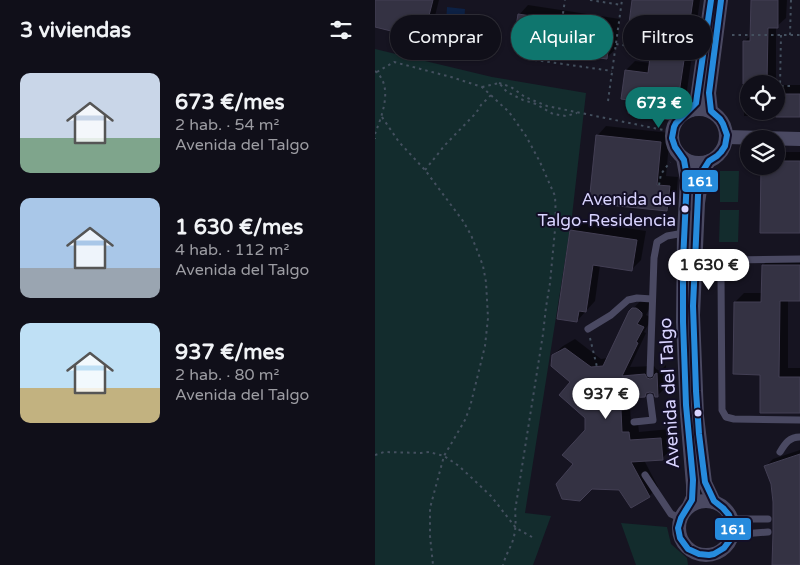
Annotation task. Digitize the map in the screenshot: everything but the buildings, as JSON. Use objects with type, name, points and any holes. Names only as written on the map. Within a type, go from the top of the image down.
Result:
[{"type":"street","points":[[691,110],[696,103],[698,92],[711,0]]},
{"type":"street","points":[[711,111],[709,93],[721,0]]},
{"type":"street","points":[[704,109],[711,111],[723,121],[727,137],[725,145],[722,152],[716,158],[700,163],[691,162],[683,158],[675,147],[673,132],[675,125],[678,118],[691,110],[704,109]]},
{"type":"street","points":[[727,137],[800,139]]},
{"type":"street","name":"Avenida del Talgo","points":[[683,158],[687,180],[684,233],[683,322],[687,414],[693,485],[693,497],[689,506]]},
{"type":"street","name":"Avenida del Talgo","points":[[709,161],[703,170],[698,203],[693,315],[697,416],[705,483],[714,502]]},
{"type":"street","points":[[697,502],[714,502],[727,512],[731,519],[733,527],[732,536],[723,549],[710,555],[702,555],[699,559],[682,543],[678,526],[680,518],[689,506],[697,502]]},
{"type":"street","points":[[719,565],[723,549]]},
{"type":"lane","points":[[631,111],[678,118]]},
{"type":"lane","points":[[650,374],[654,258],[657,242],[667,236],[684,233]]},
{"type":"lane","points":[[800,259],[735,260],[726,263],[721,276],[722,410],[726,417],[735,419],[800,420]]},
{"type":"lane","points":[[588,329],[611,315],[628,300],[637,298],[653,299]]},
{"type":"lane","points":[[634,422],[653,420],[650,397]]},
{"type":"lane","points":[[780,452],[787,441],[800,437]]},
{"type":"lane","points":[[645,475],[671,514],[680,518]]},
{"type":"lane","points":[[731,519],[769,519]]},
{"type":"lane","points":[[732,536],[768,532]]},
{"type":"path","points":[[563,15],[565,0]]},
{"type":"path","points":[[590,0],[622,5]]},
{"type":"path","points":[[608,101],[622,0]]},
{"type":"path","points":[[790,35],[791,0]]},
{"type":"path","points":[[732,35],[800,35]]},
{"type":"path","points":[[781,35],[780,86],[791,86]]},
{"type":"path","points":[[616,44],[623,45]]},
{"type":"path","points":[[534,60],[612,72]]},
{"type":"path","points":[[375,139],[385,105],[384,84],[376,71],[394,62],[451,77],[482,87],[509,112],[526,136],[555,196],[556,219],[550,283],[515,511],[516,528],[503,565]]},
{"type":"path","points":[[482,87],[499,83],[511,87],[525,97],[547,106],[673,132]]},
{"type":"path","points":[[499,83],[507,92],[536,104],[553,114],[566,116],[580,112]]},
{"type":"path","points":[[425,170],[445,144],[472,118],[491,95]]},
{"type":"path","points":[[381,117],[399,142],[425,170],[453,206],[471,235],[483,266],[486,282],[488,304],[487,331],[470,407],[465,420],[444,456],[430,508],[433,565]]},
{"type":"path","points":[[588,329],[597,367]]},
{"type":"path","points":[[375,455],[383,452],[429,452],[444,456],[459,466],[491,496],[516,528],[532,537]]},
{"type":"green space","points":[[375,49],[390,53],[390,60],[421,60],[492,77],[586,93],[572,216],[525,513],[551,516],[533,565],[375,565]]},
{"type":"green space","points":[[720,171],[739,171],[738,202],[720,202]]},
{"type":"green space","points":[[720,210],[739,210],[738,242],[719,242]]},
{"type":"green space","points":[[621,523],[667,527],[671,544],[687,558],[688,565],[636,565]]},
{"type":"water","points":[[447,7],[465,9],[465,15],[447,15]]},
{"type":"transit line","name":"161","points":[[711,0],[696,103],[676,123],[672,138],[675,147],[684,160],[687,177],[683,261],[683,322],[686,405],[693,480],[692,500],[681,518],[678,528],[680,538],[688,549],[699,554],[709,555],[724,548],[730,540],[733,529],[729,515],[714,501],[705,482],[696,391],[693,306],[698,195],[701,176],[709,161],[717,156],[725,146],[727,135],[720,119],[711,111],[709,93],[721,0]]},
{"type":"place","name":"Avenida del Talgo-Residencia","points":[[685,209]]}]
